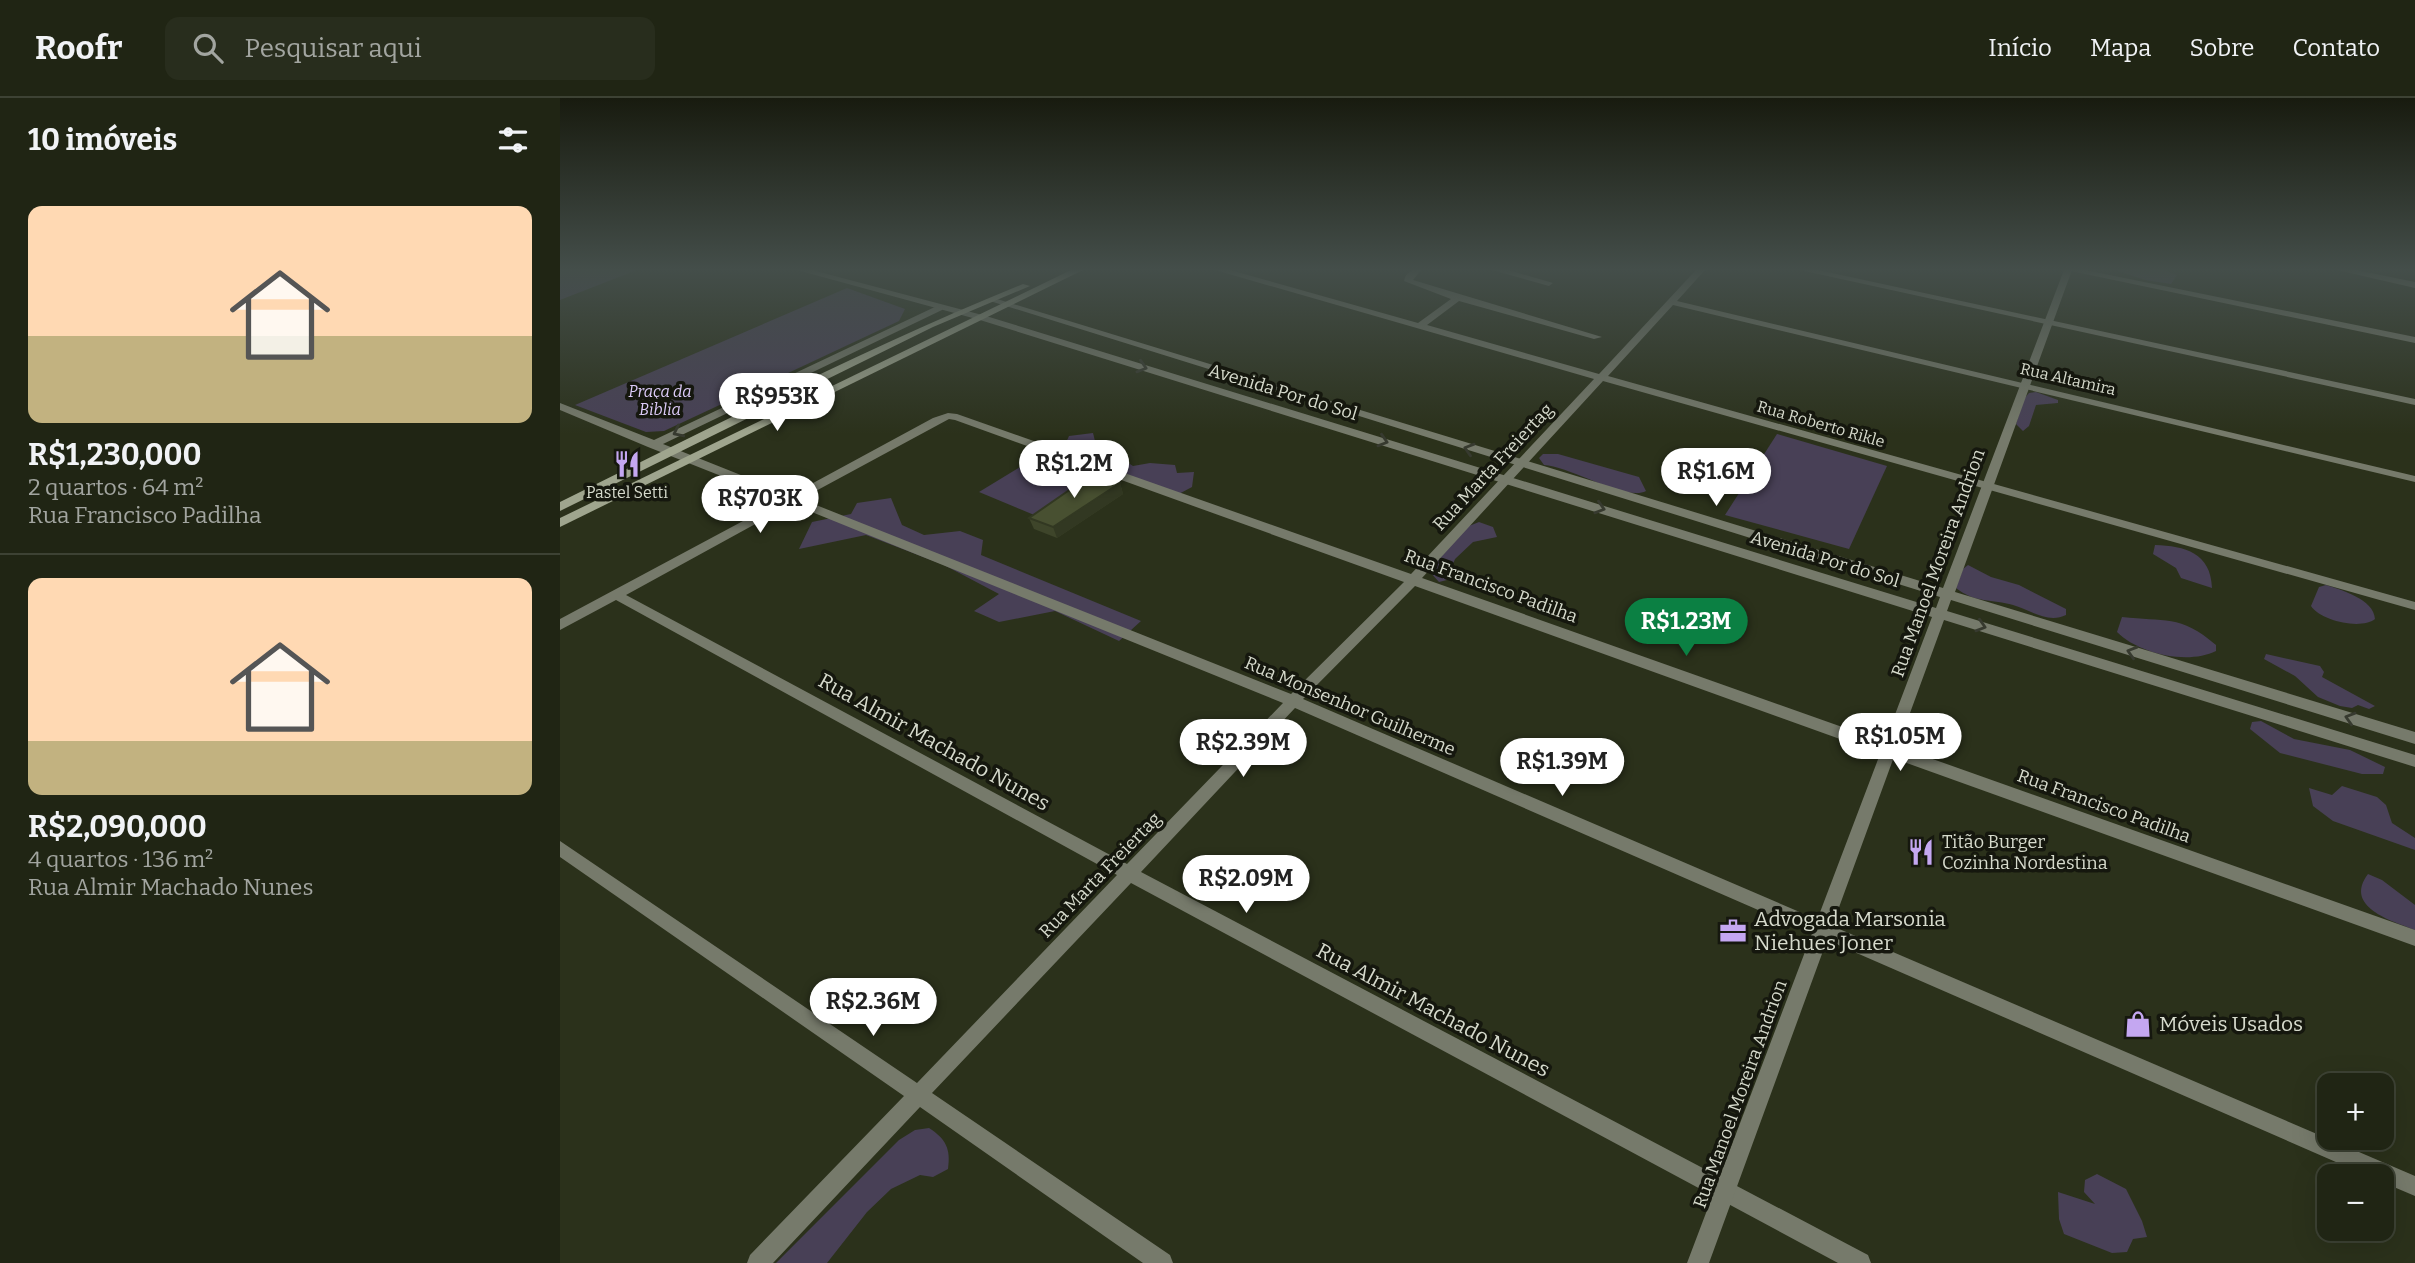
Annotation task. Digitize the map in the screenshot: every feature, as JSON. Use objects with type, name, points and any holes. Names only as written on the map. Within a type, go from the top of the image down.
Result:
[{"type":"main road","points":[[560,507],[827,374],[935,324]]},
{"type":"main road","points":[[560,523],[689,458],[970,324]]},
{"type":"street","points":[[652,445],[905,324]]},
{"type":"street","name":"Avenida Por do Sol","points":[[1004,324],[2415,761]]},
{"type":"street","name":"Avenida Por do Sol","points":[[1071,324],[2415,738]]},
{"type":"street","name":"Rua Roberto Rikle","points":[[1414,324],[2415,606]]},
{"type":"street","points":[[1552,324],[1597,337]]},
{"type":"street","name":"Rua Marta Freiertag","points":[[758,1263],[1128,873],[1414,579],[1651,324]]},
{"type":"street","name":"Rua Altamira","points":[[1767,324],[2415,479]]},
{"type":"street","name":"Rua Manoel Moreira Andrion","points":[[1698,1263],[1986,487],[2049,324]]},
{"type":"street","points":[[2056,324],[2415,402]]},
{"type":"street","points":[[2338,324],[2415,340]]},
{"type":"street","name":"Rua Monsenhor Guilherme","points":[[560,406],[1293,701],[2415,1186]]},
{"type":"street","name":"Rua Francisco Padilha","points":[[794,498],[948,416],[957,417],[2415,938]]},
{"type":"street","points":[[560,625],[794,498]]},
{"type":"street","name":"Rua Almir Machado Nunes","points":[[616,595],[1128,873],[1860,1263]]},
{"type":"street","points":[[560,848],[1162,1263]]},
{"type":"green space","name":"Praça da Biblia","points":[[762,324],[892,324],[664,431],[646,432],[575,405]]},
{"type":"green space","points":[[2036,392],[2058,400],[2058,403],[2036,405],[2029,426],[2023,431],[2016,424],[2024,399],[2029,393]]},
{"type":"green space","points":[[1093,433],[1095,441],[1133,466],[1150,463],[1175,465],[1177,473],[1194,472],[1192,487],[1175,496],[1120,475],[1107,478],[1076,466],[1068,458],[1064,447],[1069,436]]},
{"type":"green space","points":[[1777,434],[1887,466],[1849,549],[1725,515]]},
{"type":"green space","points":[[1543,454],[1558,454],[1639,477],[1646,491],[1625,492],[1544,465],[1539,458]]},
{"type":"green space","points":[[1030,461],[1094,486],[1039,517],[979,492]]},
{"type":"green space","points":[[891,498],[902,525],[924,535],[960,531],[983,540],[981,555],[1141,621],[1119,641],[1055,611],[999,622],[974,611],[999,594],[944,565],[866,535],[799,549],[812,522],[851,514],[857,503]]},
{"type":"green space","points":[[1479,522],[1493,527],[1497,537],[1473,542],[1455,559],[1447,580],[1439,582],[1430,572],[1433,567],[1464,528]]},
{"type":"green space","points":[[2155,545],[2186,550],[2201,559],[2207,567],[2212,588],[2181,578],[2176,568],[2153,554]]},
{"type":"green space","points":[[1968,565],[1991,577],[2019,585],[2066,609],[2066,615],[2046,617],[2013,605],[1963,593],[1956,588],[1963,569]]},
{"type":"green space","points":[[2326,585],[2363,601],[2373,612],[2375,619],[2351,624],[2323,616],[2311,606],[2319,587]]},
{"type":"green space","points":[[2122,617],[2182,624],[2216,645],[2216,651],[2205,655],[2178,657],[2151,651],[2126,640],[2117,632]]},
{"type":"green space","points":[[2266,654],[2320,666],[2324,672],[2322,677],[2375,706],[2369,709],[2358,705],[2352,708],[2318,697],[2295,676],[2264,659]]},
{"type":"green space","points":[[2261,721],[2294,739],[2350,750],[2385,767],[2383,774],[2362,774],[2280,753],[2250,729],[2252,722]]},
{"type":"green space","points":[[2342,786],[2377,797],[2386,805],[2392,823],[2415,838],[2415,850],[2333,821],[2313,806],[2309,788],[2332,795]]},
{"type":"green space","points":[[2368,874],[2382,880],[2415,905],[2415,930],[2383,917],[2366,904],[2362,886]]},
{"type":"green space","points":[[929,1128],[940,1136],[946,1145],[948,1169],[933,1177],[920,1175],[891,1189],[867,1212],[827,1263],[776,1263],[899,1140],[915,1130]]},
{"type":"green space","points":[[2097,1174],[2126,1189],[2142,1221],[2147,1237],[2133,1239],[2127,1252],[2112,1253],[2064,1234],[2059,1219],[2058,1192],[2095,1204],[2084,1192],[2085,1180]]},
{"type":"building","points":[[1091,475],[1120,483],[1053,527],[1029,518]]},
{"type":"place","name":"Pastel Setti","points":[[627,464]]},
{"type":"place","name":"Titão Burger Cozinha Nordestina","points":[[1921,852]]},
{"type":"place","name":"Advogada Marsonia Niehues Joner","points":[[1733,931]]},
{"type":"place","name":"Móveis Usados","points":[[2138,1024]]}]
